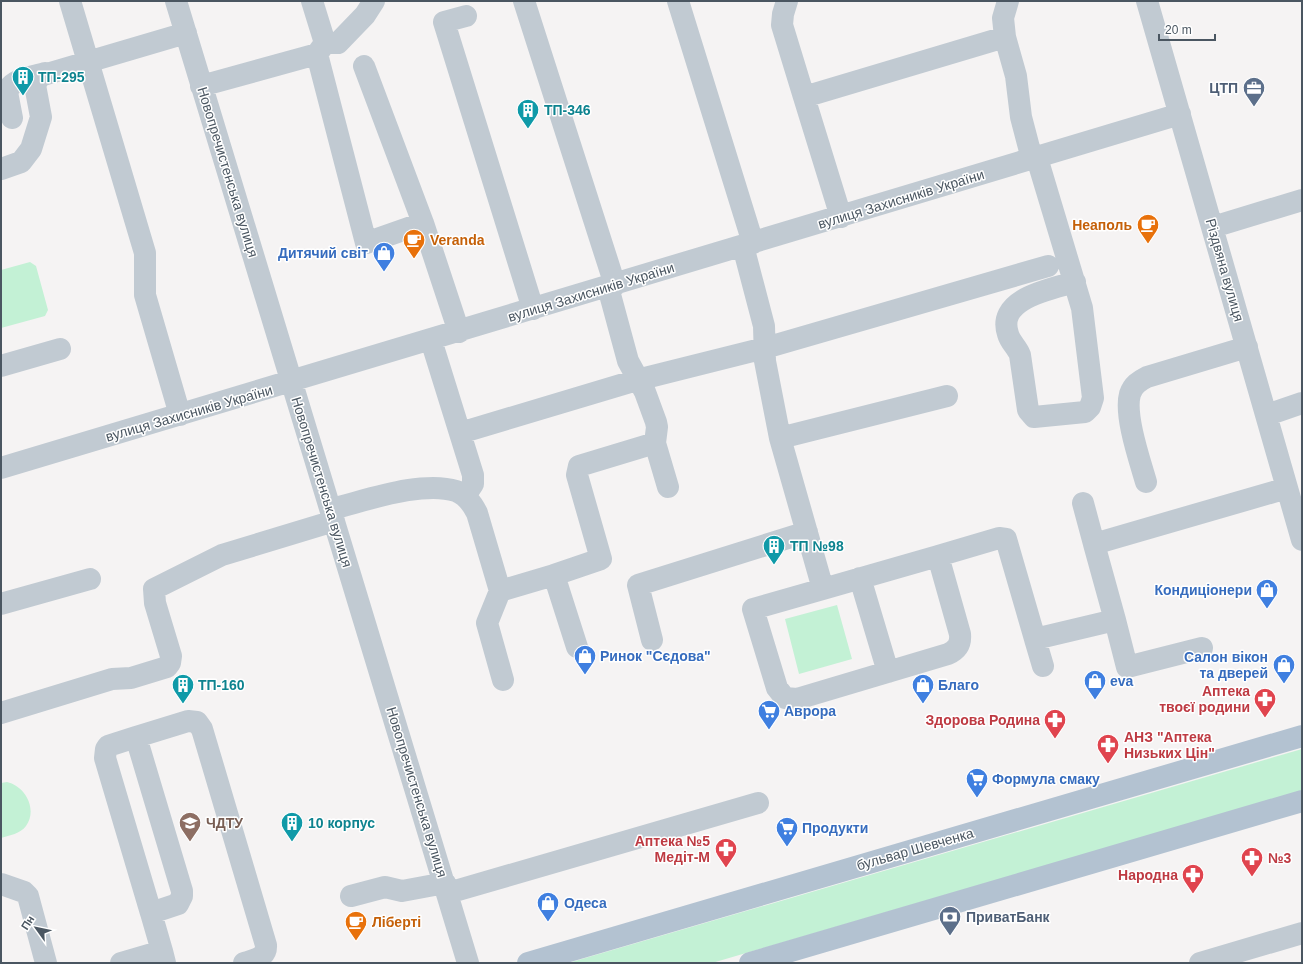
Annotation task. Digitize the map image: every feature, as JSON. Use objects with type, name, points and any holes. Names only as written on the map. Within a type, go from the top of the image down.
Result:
[{"type":"main road","name":"бульвар Шевченка","points":[[528,963],[1302,736]]},
{"type":"main road","points":[[750,963],[1302,801]]},
{"type":"street","points":[[70,1],[144,253],[145,295],[180,415]]},
{"type":"street","name":"Новопречистенська вулиця","points":[[176,1],[468,963]]},
{"type":"street","points":[[312,1],[321,49],[366,243],[423,223]]},
{"type":"street","points":[[201,86],[338,43],[365,15],[374,1]]},
{"type":"street","points":[[524,1],[611,286],[628,361],[645,392],[656,422],[657,427],[655,443],[668,487]]},
{"type":"street","points":[[678,1],[748,245],[764,326],[765,361],[780,438],[823,589]]},
{"type":"street","points":[[787,1],[783,14],[782,25],[842,217]]},
{"type":"street","points":[[1008,1],[1003,18],[1005,37],[1015,71],[1021,117],[1075,282],[1084,320],[1092,403],[1088,409],[1081,413],[1034,417],[1028,410],[1020,355],[1018,349],[1008,335],[1007,323],[1013,310],[1023,299],[1075,282]]},
{"type":"street","name":"Різдвяна вулиця","points":[[1147,1],[1302,540]]},
{"type":"street","points":[[466,16],[444,22],[533,310]]},
{"type":"street","points":[[41,117],[33,115],[7,120],[8,88],[17,81],[186,33]]},
{"type":"street","points":[[804,97],[1005,37]]},
{"type":"street","points":[[364,66],[423,223],[459,332]]},
{"type":"street","points":[[1,169],[17,165],[25,158],[31,149],[41,117],[35,85],[40,76],[45,73]]},
{"type":"street","name":"вулиця Захисників України","points":[[1,468],[291,383],[1180,114]]},
{"type":"street","points":[[1213,227],[1302,200]]},
{"type":"street","points":[[460,433],[638,380],[765,348],[1048,266]]},
{"type":"street","points":[[431,340],[474,480],[471,488],[465,496]]},
{"type":"street","points":[[1146,482],[1132,427],[1129,403],[1133,387],[1139,380],[1147,377],[1247,347]]},
{"type":"street","points":[[1,366],[60,349]]},
{"type":"street","points":[[780,438],[947,396]]},
{"type":"street","points":[[1267,415],[1302,403]]},
{"type":"street","points":[[500,591],[601,559],[577,475],[579,466],[655,443]]},
{"type":"street","points":[[1,713],[112,679],[131,678],[167,667],[170,663],[171,656],[155,603],[154,589],[222,555],[333,515],[422,488],[457,491],[465,496],[477,513],[500,591],[487,623],[503,680]]},
{"type":"street","points":[[1094,544],[1287,488]]},
{"type":"street","points":[[1083,503],[1127,667],[1202,648]]},
{"type":"street","points":[[652,640],[638,585],[807,532]]},
{"type":"street","points":[[938,556],[960,634],[958,647],[954,652],[797,699],[784,698],[780,694],[753,609],[999,538],[1006,539],[1043,666]]},
{"type":"street","points":[[554,575],[577,647]]},
{"type":"street","points":[[860,578],[888,672]]},
{"type":"street","points":[[1,604],[90,579]]},
{"type":"street","points":[[1035,639],[1115,620]]},
{"type":"street","points":[[121,963],[164,957],[105,758],[106,750],[108,746],[188,721],[197,722],[202,729],[266,945],[265,953],[262,956],[244,963]]},
{"type":"street","points":[[136,737],[182,896],[178,904],[150,912]]},
{"type":"street","points":[[351,896],[385,887],[402,891],[446,888],[758,803]]},
{"type":"street","points":[[1,884],[24,892],[28,896],[46,963]]},
{"type":"street","points":[[1200,963],[1302,933]]},
{"type":"green space","points":[[30,262],[36,266],[48,310],[45,316],[1,328],[1,270]]},
{"type":"green space","points":[[837,605],[852,659],[799,674],[785,619]]},
{"type":"green space","points":[[1302,749],[1302,791],[712,963],[568,963]]},
{"type":"green space","points":[[7,782],[13,784],[24,793],[28,799],[31,813],[24,829],[15,834],[1,838],[1,783]]},
{"type":"place","name":"ТП-295","points":[[23,96]]},
{"type":"place","name":"ЦТП","points":[[1254,108]]},
{"type":"place","name":"ТП-346","points":[[528,130]]},
{"type":"place","name":"Неаполь","points":[[1148,244]]},
{"type":"place","name":"Veranda","points":[[414,260]]},
{"type":"place","name":"Дитячий світ","points":[[384,272]]},
{"type":"place","name":"ТП №98","points":[[774,566]]},
{"type":"place","name":"Кондиціонери","points":[[1267,610]]},
{"type":"place","name":"Ринок \"Сєдова\"","points":[[585,676]]},
{"type":"place","name":"Салон вікон та дверей","points":[[1284,684]]},
{"type":"place","name":"eva","points":[[1095,700]]},
{"type":"place","name":"ТП-160","points":[[183,704]]},
{"type":"place","name":"Благо","points":[[923,704]]},
{"type":"place","name":"Аптека твоєї родини","points":[[1265,718]]},
{"type":"place","name":"Аврора","points":[[769,730]]},
{"type":"place","name":"Здорова Родина","points":[[1055,740]]},
{"type":"place","name":"АНЗ \"Аптека Низьких Цiн\"","points":[[1108,764]]},
{"type":"place","name":"Формула смаку","points":[[977,798]]},
{"type":"place","name":"ЧДТУ","points":[[190,842]]},
{"type":"place","name":"10 корпус","points":[[292,842]]},
{"type":"place","name":"Продукти","points":[[787,848]]},
{"type":"place","name":"Аптека №5 Медіт-М","points":[[726,868]]},
{"type":"place","name":"№3","points":[[1252,878]]},
{"type":"place","name":"Народна","points":[[1193,894]]},
{"type":"place","name":"Одеса","points":[[548,922]]},
{"type":"place","name":"ПриватБанк","points":[[950,936]]},
{"type":"place","name":"Ліберті","points":[[356,942]]}]
